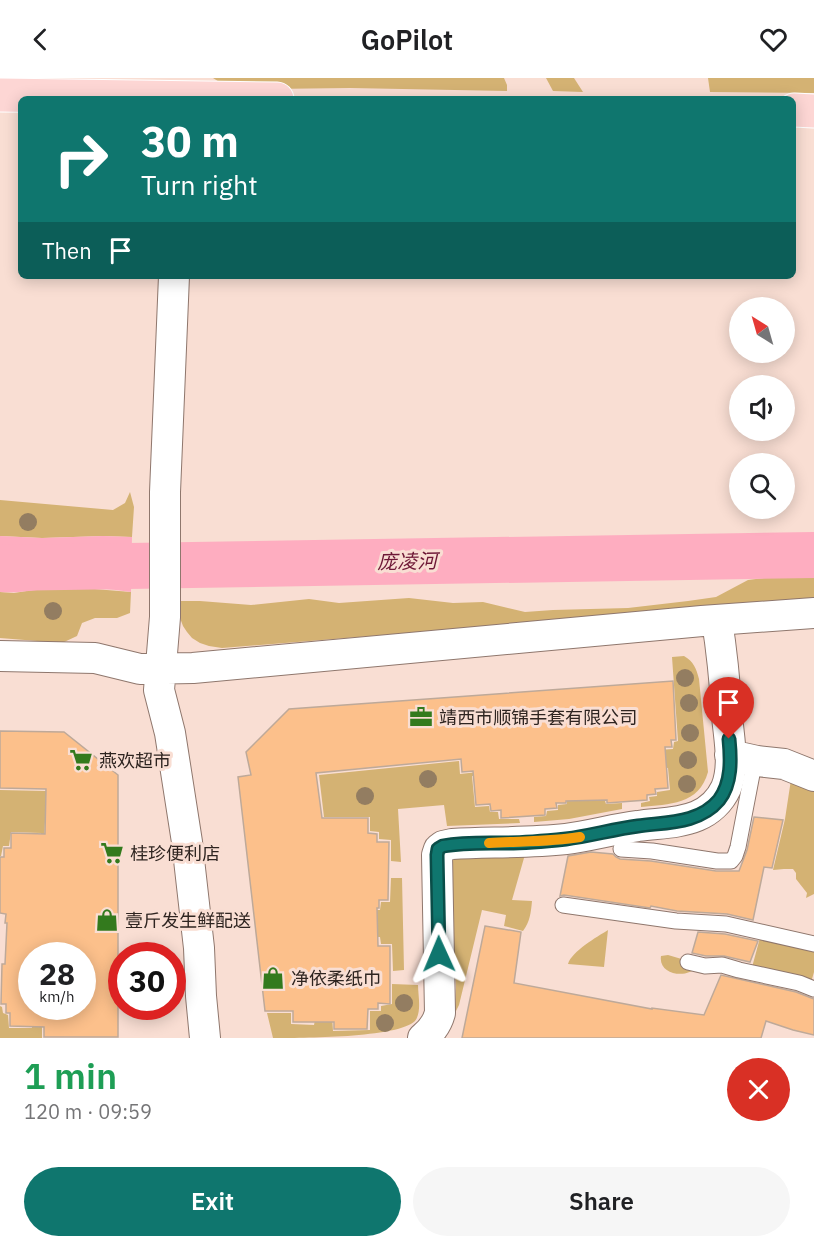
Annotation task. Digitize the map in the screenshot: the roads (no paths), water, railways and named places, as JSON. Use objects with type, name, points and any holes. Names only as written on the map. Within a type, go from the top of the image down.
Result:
[{"type":"main road","points":[[0,95],[186,91],[243,96]]},
{"type":"main road","points":[[0,105],[18,106]]},
{"type":"main road","points":[[796,110],[814,111]]},
{"type":"main road","points":[[796,120],[814,121]]},
{"type":"street","points":[[174,279],[165,492],[165,617],[159,690],[170,733],[187,842],[199,948],[205,1038]]},
{"type":"street","points":[[0,656],[95,658],[140,669],[161,669],[814,613]]},
{"type":"street","points":[[717,621],[723,663],[744,758]]},
{"type":"street","points":[[744,758],[784,764],[814,776]]},
{"type":"street","points":[[423,1038],[437,1023],[440,1013],[438,849],[452,844],[568,839],[680,821],[697,816],[710,809],[720,799],[726,788],[730,772],[744,758]]},
{"type":"lane","points":[[621,849],[731,861],[738,847],[753,770],[744,758]]},
{"type":"lane","points":[[562,905],[676,921],[726,924],[814,944]]},
{"type":"lane","points":[[688,962],[705,966],[722,965],[799,983],[814,989]]},
{"type":"waterway","name":"庞凌河","points":[[0,568],[814,555]]},
{"type":"place","name":"靖西市顺锦手套有限公司","points":[[421,717]]},
{"type":"place","name":"燕欢超市","points":[[81,760]]},
{"type":"place","name":"桂珍便利店","points":[[112,853]]},
{"type":"place","name":"壹斤发生鲜配送","points":[[107,920]]},
{"type":"place","name":"净依柔纸巾","points":[[273,978]]}]
